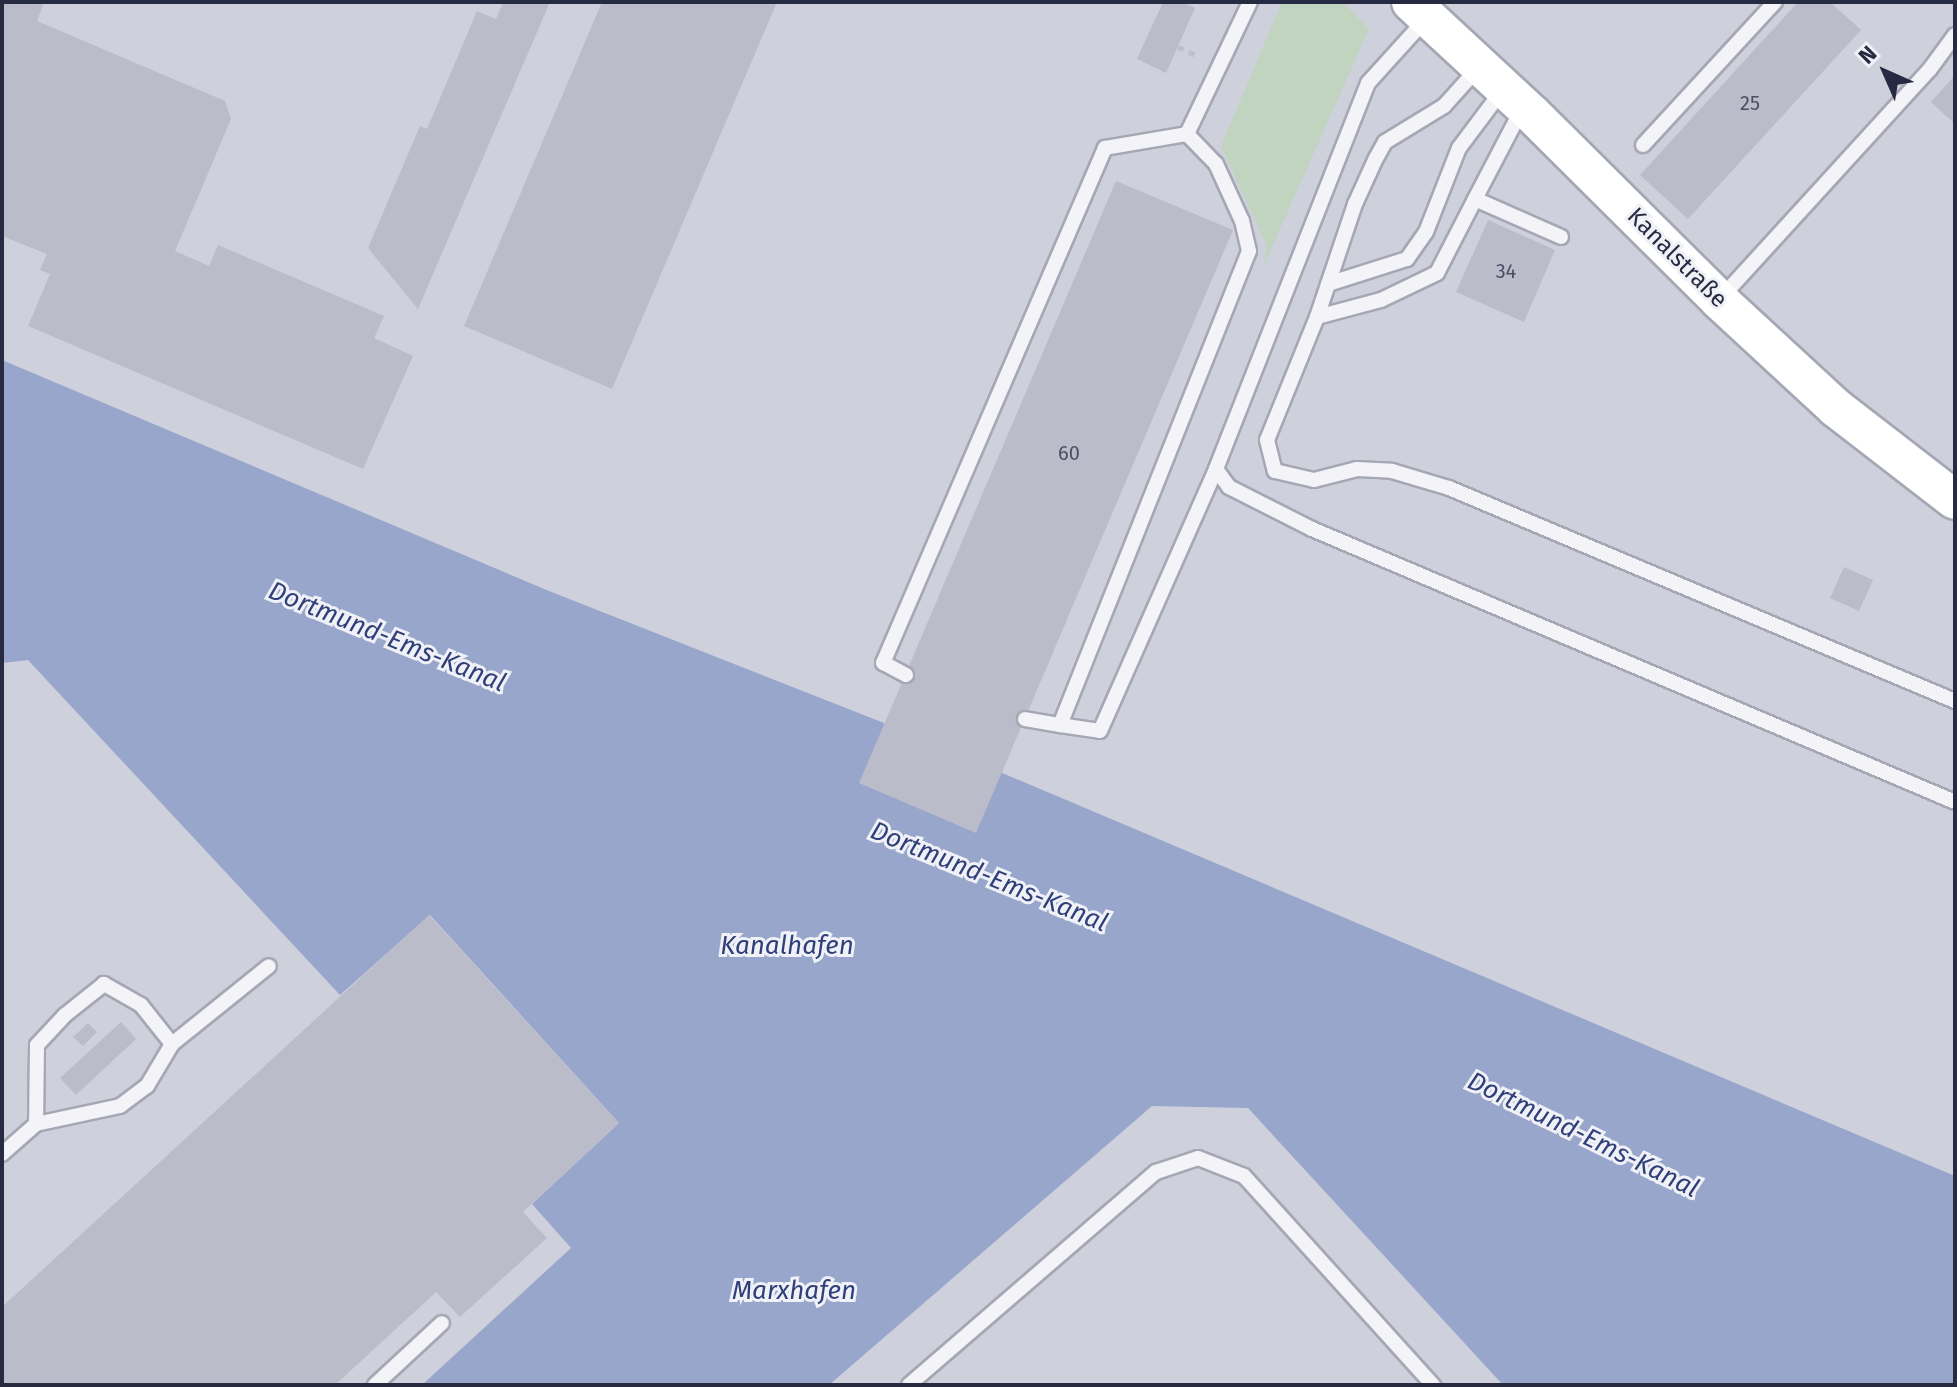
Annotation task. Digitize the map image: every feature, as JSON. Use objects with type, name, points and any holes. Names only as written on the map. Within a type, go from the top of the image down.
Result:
[{"type":"main road","name":"Kanalstraße","points":[[1420,10],[1503,87],[1719,300],[1855,424],[1955,500]]},
{"type":"lane","points":[[1187,134],[1250,2]]},
{"type":"lane","points":[[1643,145],[1775,2]]},
{"type":"lane","points":[[1025,719],[1100,731],[1216,469],[1368,83],[1420,10]]},
{"type":"lane","points":[[1719,300],[1930,69],[1955,35]]},
{"type":"lane","points":[[1317,317],[1381,300],[1437,273],[1475,199],[1503,87]]},
{"type":"lane","points":[[1503,87],[1444,106],[1385,142],[1355,204],[1317,317],[1267,440],[1275,471],[1314,480],[1357,469],[1392,471],[1449,488],[1955,701]]},
{"type":"lane","points":[[1328,284],[1407,259],[1426,232],[1459,148],[1503,87]]},
{"type":"lane","points":[[906,675],[883,663],[1105,148],[1187,134]]},
{"type":"lane","points":[[1060,725],[1249,251],[1242,221],[1216,164],[1187,134]]},
{"type":"lane","points":[[1475,199],[1561,237]]},
{"type":"lane","points":[[1216,469],[1229,487],[1312,529],[1955,802]]},
{"type":"lane","points":[[2,1154],[36,1124],[120,1106],[147,1086],[172,1044],[269,966]]},
{"type":"lane","points":[[36,1124],[37,1045],[65,1015],[104,984],[141,1005],[172,1044]]},
{"type":"lane","points":[[909,1385],[1156,1172],[1198,1158],[1244,1176],[1433,1385]]},
{"type":"lane","points":[[375,1385],[442,1323]]},
{"type":"path","points":[[1178,47],[1196,55]]},
{"type":"shaded area","points":[[2,2],[1955,2],[1955,1385],[2,1385]]},
{"type":"green space","points":[[1282,2],[1343,2],[1369,29],[1264,265],[1266,245],[1221,146]]},
{"type":"water","name":"Kanalhafen","points":[[2,360],[549,591],[884,723],[1955,1176],[1955,1385],[1503,1385],[1248,1108],[1152,1106],[829,1385],[422,1385],[571,1248],[532,1204],[619,1123],[430,915],[340,995],[28,660],[2,663]]},
{"type":"building","points":[[2,2],[44,2],[37,21],[225,101],[231,119],[175,251],[209,266],[218,245],[384,316],[374,338],[413,356],[363,469],[28,326],[50,274],[40,270],[47,254],[2,236]]},
{"type":"building","points":[[503,2],[550,2],[418,309],[368,248],[420,126],[427,129],[477,11],[496,19]]},
{"type":"building","points":[[602,2],[777,2],[612,389],[464,326]]},
{"type":"building","points":[[1163,2],[1182,2],[1195,8],[1166,73],[1137,59]]},
{"type":"building","points":[[1798,2],[1830,2],[1861,30],[1688,219],[1640,175]]},
{"type":"building","points":[[1955,75],[1955,124],[1931,102]]},
{"type":"building","points":[[1116,181],[1233,230],[976,833],[859,783]]},
{"type":"building","points":[[1488,220],[1555,250],[1524,322],[1456,292]]},
{"type":"building","points":[[1844,567],[1873,580],[1859,611],[1830,598]]},
{"type":"building","points":[[429,915],[619,1123],[523,1212],[547,1238],[460,1317],[436,1292],[335,1385],[2,1385],[2,1307]]},
{"type":"building","points":[[121,1022],[136,1039],[76,1095],[60,1078]]},
{"type":"building","points":[[88,1023],[97,1032],[83,1046],[73,1037]]},
{"type":"water label","name":"Dortmund-Ems-Kanal","points":[[387,637]]},
{"type":"water label","name":"Dortmund-Ems-Kanal","points":[[989,877]]},
{"type":"water label","name":"Dortmund-Ems-Kanal","points":[[1583,1135]]},
{"type":"water label","name":"Marxhafen","points":[[794,1291]]}]
